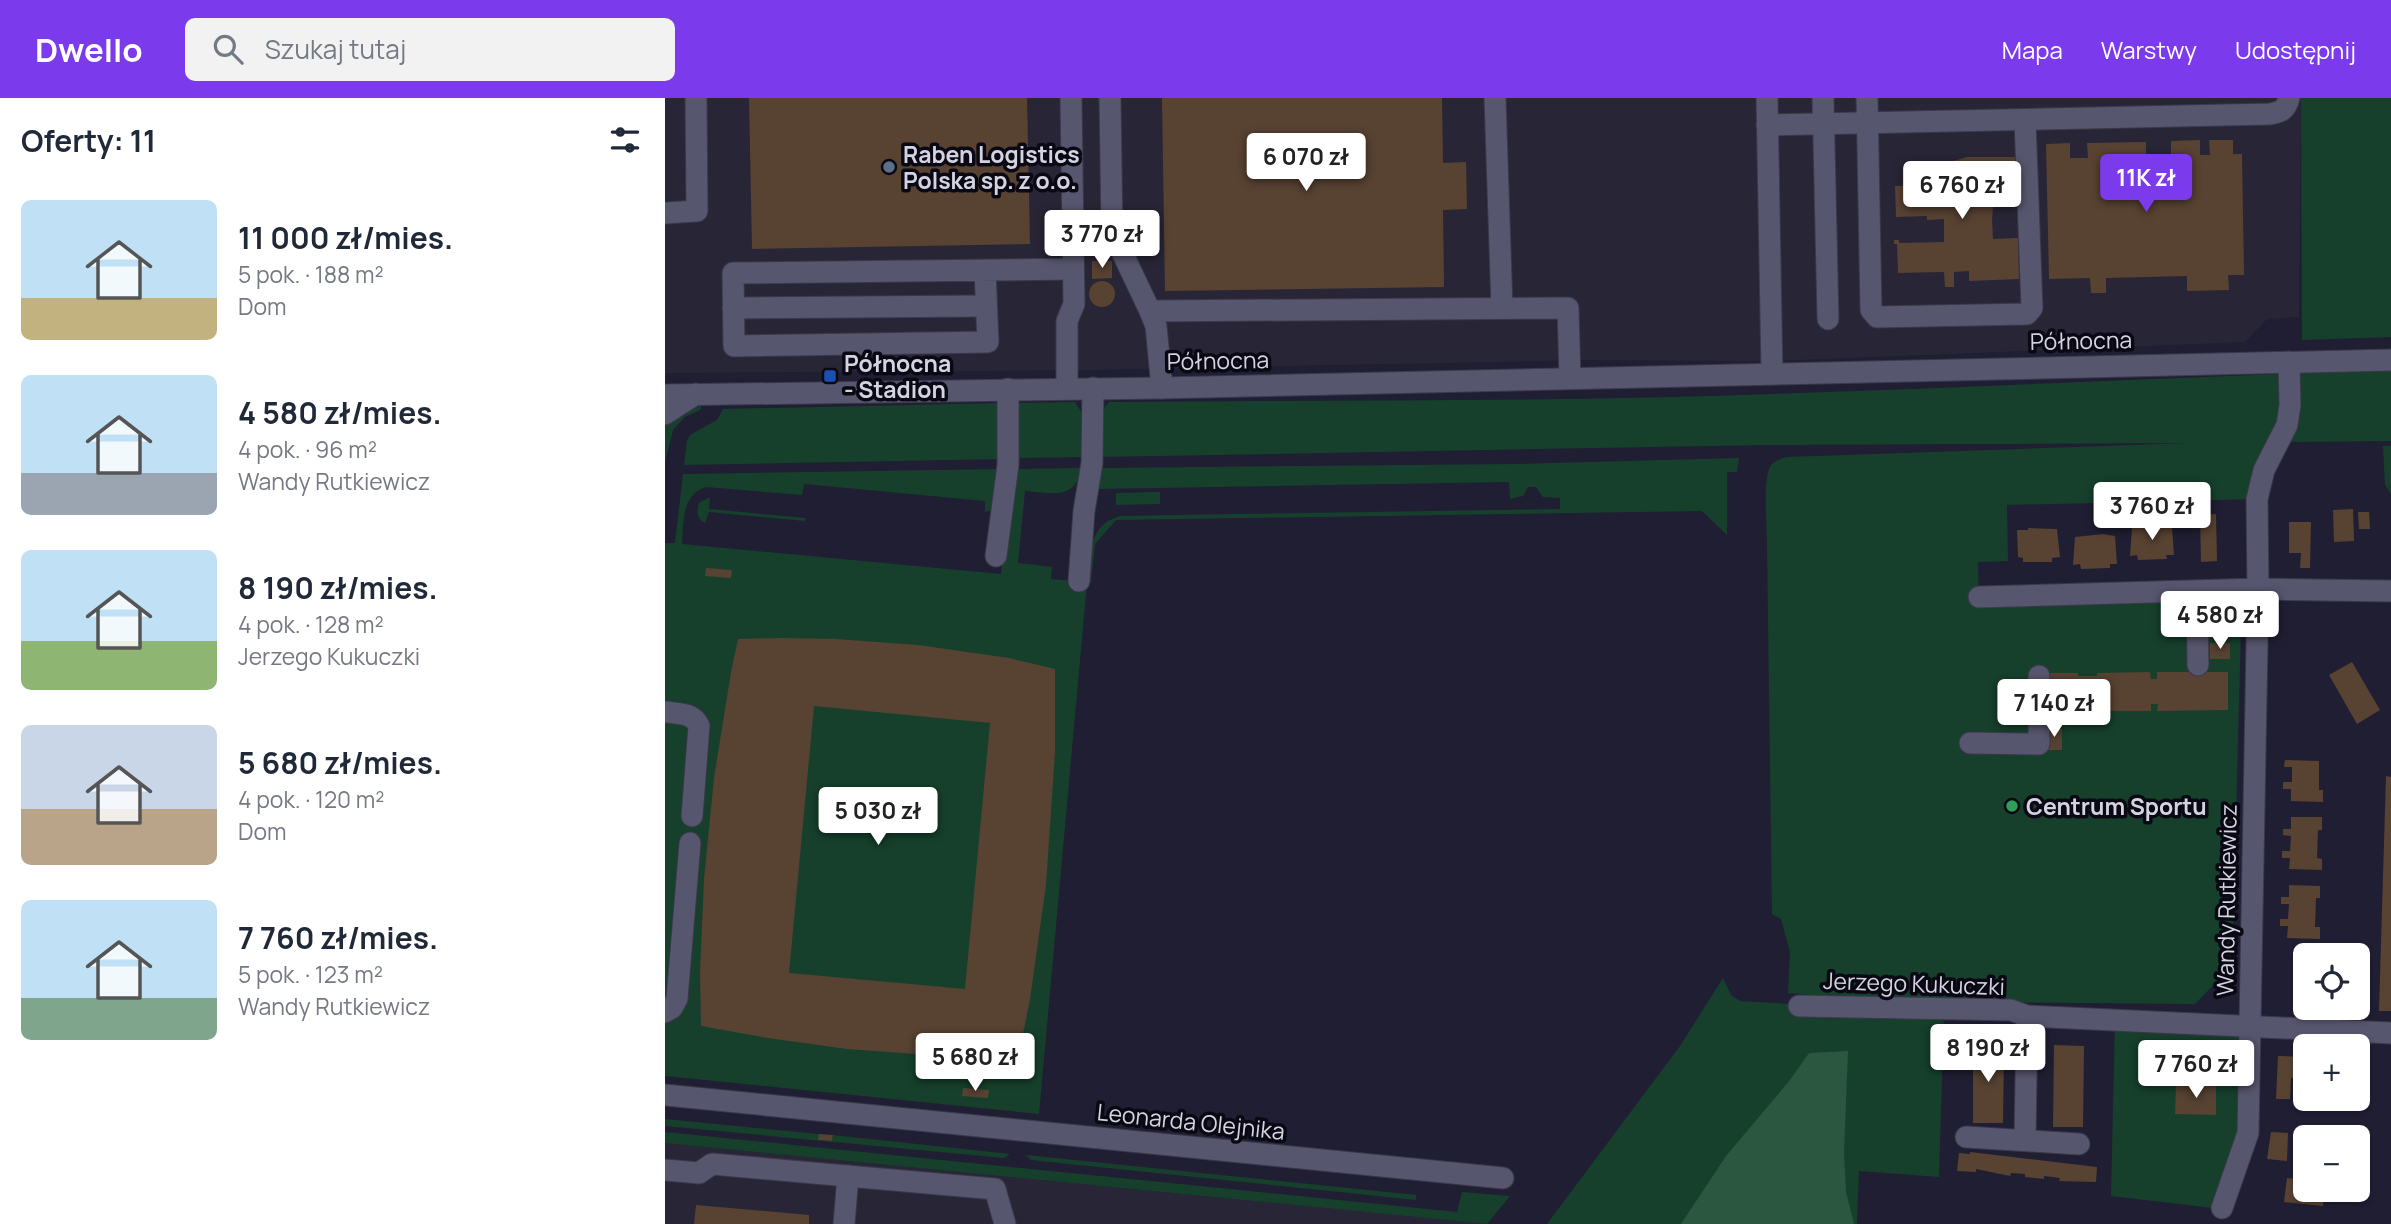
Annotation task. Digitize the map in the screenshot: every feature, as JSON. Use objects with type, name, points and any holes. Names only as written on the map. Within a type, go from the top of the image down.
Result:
[{"type":"street","points":[[665,213],[697,211],[696,98]]},
{"type":"street","points":[[1067,388],[1067,321],[1074,304],[1070,98]]},
{"type":"street","points":[[1110,98],[1112,231],[1156,326],[1162,388]]},
{"type":"street","points":[[1495,98],[1501,308]]},
{"type":"street","points":[[1767,98],[1772,373]]},
{"type":"street","points":[[1823,98],[1828,319]]},
{"type":"street","points":[[1867,98],[1871,310],[1877,317],[2027,314],[2032,308],[2025,120]]},
{"type":"street","points":[[1767,125],[2270,114],[2287,107],[2289,98]]},
{"type":"street","points":[[985,270],[988,342],[734,346],[733,273],[985,270],[1073,269]]},
{"type":"street","points":[[733,309],[986,306]]},
{"type":"street","points":[[1150,311],[1567,307],[1570,378]]},
{"type":"street","name":"Północna","points":[[665,395],[1162,388],[2391,360]]},
{"type":"street","name":"Wandy Rutkiewicz","points":[[2222,1208],[2248,1133],[2258,589],[2257,499],[2262,477],[2285,432],[2289,414],[2289,362]]},
{"type":"street","points":[[1079,581],[1084,511],[1091,463],[1093,388]]},
{"type":"street","points":[[996,556],[1008,465],[1008,389]]},
{"type":"street","points":[[665,414],[696,394]]},
{"type":"street","points":[[1979,597],[2258,589],[2391,591]]},
{"type":"street","points":[[2197,591],[2198,665]]},
{"type":"street","points":[[1970,743],[2039,744],[2039,676]]},
{"type":"street","points":[[692,816],[699,726],[695,696]]},
{"type":"street","points":[[665,712],[690,715],[696,719]]},
{"type":"street","points":[[665,1012],[672,1008],[677,999],[689,843]]},
{"type":"street","name":"Jerzego Kukuczki","points":[[1799,1006],[2011,1010],[2027,1016],[2391,1033]]},
{"type":"street","name":"Jerzego Kukuczki","points":[[2025,1140],[2027,1016]]},
{"type":"street","name":"Leonarda Olejnika","points":[[665,1095],[1503,1178]]},
{"type":"street","points":[[1966,1137],[2079,1144]]},
{"type":"street","points":[[665,1170],[699,1173],[712,1164],[995,1189],[1005,1224]]},
{"type":"street","points":[[844,1224],[848,1176]]},
{"type":"shaded area","points":[[665,98],[2301,98],[2299,317],[2267,319],[2245,342],[1773,361],[1585,360],[1087,370],[665,373]]},
{"type":"shaded area","points":[[665,1143],[1487,1224],[665,1224]]},
{"type":"green space","points":[[2301,98],[2391,98],[2391,337],[2302,340]]},
{"type":"green space","name":"Centrum Sportu","points":[[2391,370],[2391,441],[2278,442],[2257,499],[2007,505],[2008,561],[1978,562],[1979,607],[2206,602],[2208,626],[2241,627],[2232,966],[2195,1004],[1890,1001],[1788,993],[1790,952],[1781,919],[1772,914],[1766,505],[1770,466],[1787,457],[2189,443],[1766,445],[1100,457],[1102,411],[1109,402],[1690,397]]},
{"type":"green space","points":[[703,402],[700,410],[685,417],[673,430],[665,462],[665,422]]},
{"type":"green space","points":[[1075,402],[1083,415],[1084,457],[1014,458],[1016,403]]},
{"type":"green space","points":[[1001,403],[1002,459],[684,465],[690,435],[717,420],[723,409]]},
{"type":"green space","points":[[2383,446],[2391,446],[2391,494],[2385,485]]},
{"type":"green space","points":[[1739,458],[1737,472],[1727,472],[1727,535],[1702,511],[1116,520],[1095,544],[1091,582],[1087,583],[1039,1114],[665,1076],[665,543],[675,543],[683,474],[1001,469],[994,509],[985,512],[985,501],[804,484],[802,495],[706,487],[692,496],[685,510],[682,544],[1001,574],[1012,469],[1083,468],[1074,486],[1061,493],[1025,491],[1018,563],[1052,567],[1051,579],[1087,582],[1090,552],[1096,534],[1110,520],[1120,516],[1560,509],[1560,498],[1543,497],[1536,487],[1528,487],[1523,496],[1510,499],[1509,482],[1097,489],[1099,468],[1518,464]]},
{"type":"green space","points":[[1160,492],[1160,504],[1116,505],[1116,493]]},
{"type":"green space","points":[[708,498],[709,509],[806,518],[805,521],[709,512],[705,523],[699,517],[698,509],[699,503]]},
{"type":"green space","points":[[1723,978],[1731,995],[1740,1001],[1944,1013],[1939,1177],[1859,1171],[1857,1224],[1547,1224],[1680,1046]]},
{"type":"green space","points":[[2115,1020],[2250,1026],[2248,1133],[2222,1209],[2111,1196]]},
{"type":"green space","points":[[1848,1051],[1844,1153],[1846,1192],[1854,1224],[1681,1224],[1726,1156],[1790,1080],[1809,1053]]},
{"type":"green space","points":[[665,1119],[819,1134],[819,1140],[832,1141],[833,1135],[1010,1154],[1004,1158],[665,1126]]},
{"type":"green space","points":[[665,1132],[1457,1212],[1462,1192],[1510,1196],[1487,1224],[665,1143]]},
{"type":"green space","points":[[1026,1155],[1416,1195],[1416,1200],[1031,1160]]},
{"type":"building","name":"Raben Logistics Polska sp. z o.o.","points":[[749,98],[1027,98],[1030,244],[752,249]]},
{"type":"building","points":[[1162,98],[1442,98],[1443,163],[1466,162],[1467,209],[1443,210],[1444,287],[1165,291]]},
{"type":"building","points":[[2200,140],[2200,155],[2210,155],[2209,140],[2233,140],[2233,154],[2242,154],[2244,275],[2228,275],[2229,290],[2187,291],[2187,276],[2106,278],[2106,293],[2091,293],[2090,278],[2049,279],[2046,144],[2070,143],[2070,158],[2088,158],[2087,143],[2146,142],[2146,156],[2171,156],[2171,141]]},
{"type":"building","points":[[1967,157],[2016,157],[2015,206],[1993,206],[1992,220],[1993,239],[2018,238],[2019,279],[1969,281],[1969,271],[1954,272],[1954,287],[1945,287],[1944,272],[1898,273],[1897,244],[1894,244],[1894,240],[1899,240],[1899,243],[1944,242],[1944,219],[1927,220],[1927,216],[1896,217],[1895,186],[1937,185],[1936,168],[1943,168],[1943,164]]},
{"type":"building","points":[[1092,261],[1112,261],[1112,278],[1092,279]]},
{"type":"building","points":[[1102,281],[1111,285],[1115,294],[1111,303],[1102,307],[1093,303],[1089,294],[1093,285]]},
{"type":"building","points":[[2353,509],[2354,541],[2334,542],[2333,510]]},
{"type":"building","points":[[2358,512],[2369,512],[2370,529],[2359,529]]},
{"type":"building","points":[[2216,514],[2217,561],[2201,562],[2200,515]]},
{"type":"building","points":[[2289,522],[2311,522],[2310,568],[2300,568],[2301,553],[2289,553]]},
{"type":"building","points":[[2151,525],[2172,527],[2174,555],[2166,555],[2167,559],[2138,560],[2137,555],[2130,556],[2132,528]]},
{"type":"building","points":[[2057,529],[2060,557],[2052,558],[2052,562],[2023,562],[2023,558],[2018,557],[2017,530]]},
{"type":"building","points":[[2103,534],[2115,536],[2117,564],[2110,564],[2110,568],[2081,569],[2080,564],[2073,565],[2075,537]]},
{"type":"building","points":[[706,568],[732,570],[731,578],[705,576]]},
{"type":"building","points":[[738,639],[836,639],[918,645],[1009,658],[1055,669],[1055,752],[1046,885],[1030,999],[1019,1054],[930,1055],[847,1049],[701,1026],[704,879],[714,778]],"holes":[[[814,706],[990,723],[965,989],[789,973]]]},
{"type":"building","points":[[2210,643],[2230,643],[2230,659],[2210,659]]},
{"type":"building","points":[[2352,662],[2380,710],[2357,724],[2329,675]]},
{"type":"building","points":[[2150,672],[2151,679],[2157,679],[2157,672],[2228,672],[2228,710],[2157,711],[2158,704],[2151,704],[2151,711],[2078,709],[2045,712],[2045,673],[2097,676],[2097,673]]},
{"type":"building","points":[[2045,729],[2062,729],[2062,750],[2046,750]]},
{"type":"building","points":[[2285,760],[2319,761],[2319,790],[2323,790],[2323,802],[2291,801],[2291,789],[2283,789],[2283,782],[2292,782],[2292,767],[2284,767]]},
{"type":"building","points":[[2386,776],[2391,777],[2391,1011],[2379,1011]]},
{"type":"building","points":[[2291,817],[2322,817],[2322,830],[2318,830],[2317,858],[2322,859],[2322,870],[2289,869],[2290,858],[2282,858],[2282,851],[2290,851],[2291,836],[2283,835],[2283,829],[2291,829]]},
{"type":"building","points":[[2289,885],[2320,886],[2320,898],[2316,898],[2315,927],[2320,927],[2320,939],[2287,938],[2288,926],[2280,926],[2280,919],[2288,919],[2289,904],[2281,904],[2281,897],[2289,897]]},
{"type":"building","points":[[1973,1044],[2004,1045],[2003,1123],[1973,1123]]},
{"type":"building","points":[[2054,1045],[2084,1046],[2083,1127],[2053,1127]]},
{"type":"building","points":[[2278,1056],[2293,1057],[2290,1099],[2276,1099]]},
{"type":"building","points":[[2176,1084],[2216,1085],[2216,1115],[2175,1114]]},
{"type":"building","points":[[963,1088],[989,1090],[988,1098],[962,1096]]},
{"type":"building","points":[[2271,1132],[2288,1133],[2287,1161],[2267,1159]]},
{"type":"building","points":[[819,1134],[833,1135],[832,1141],[818,1140]]},
{"type":"building","points":[[1970,1152],[2097,1167],[2096,1182],[2059,1181],[2060,1178],[2044,1176],[2044,1179],[2011,1173],[2010,1176],[1976,1169],[1976,1172],[1957,1171],[1959,1153]]},
{"type":"building","points":[[2287,1178],[2293,1179],[2293,1202],[2324,1202],[2323,1206],[2284,1202]]},
{"type":"building","points":[[696,1205],[809,1215],[809,1224],[694,1224]]},
{"type":"place","name":"Raben Logistics Polska sp. z o.o.","points":[[889,167]]},
{"type":"place","name":"Północna - Stadion","points":[[830,376]]},
{"type":"place","name":"Centrum Sportu","points":[[2012,806]]}]
